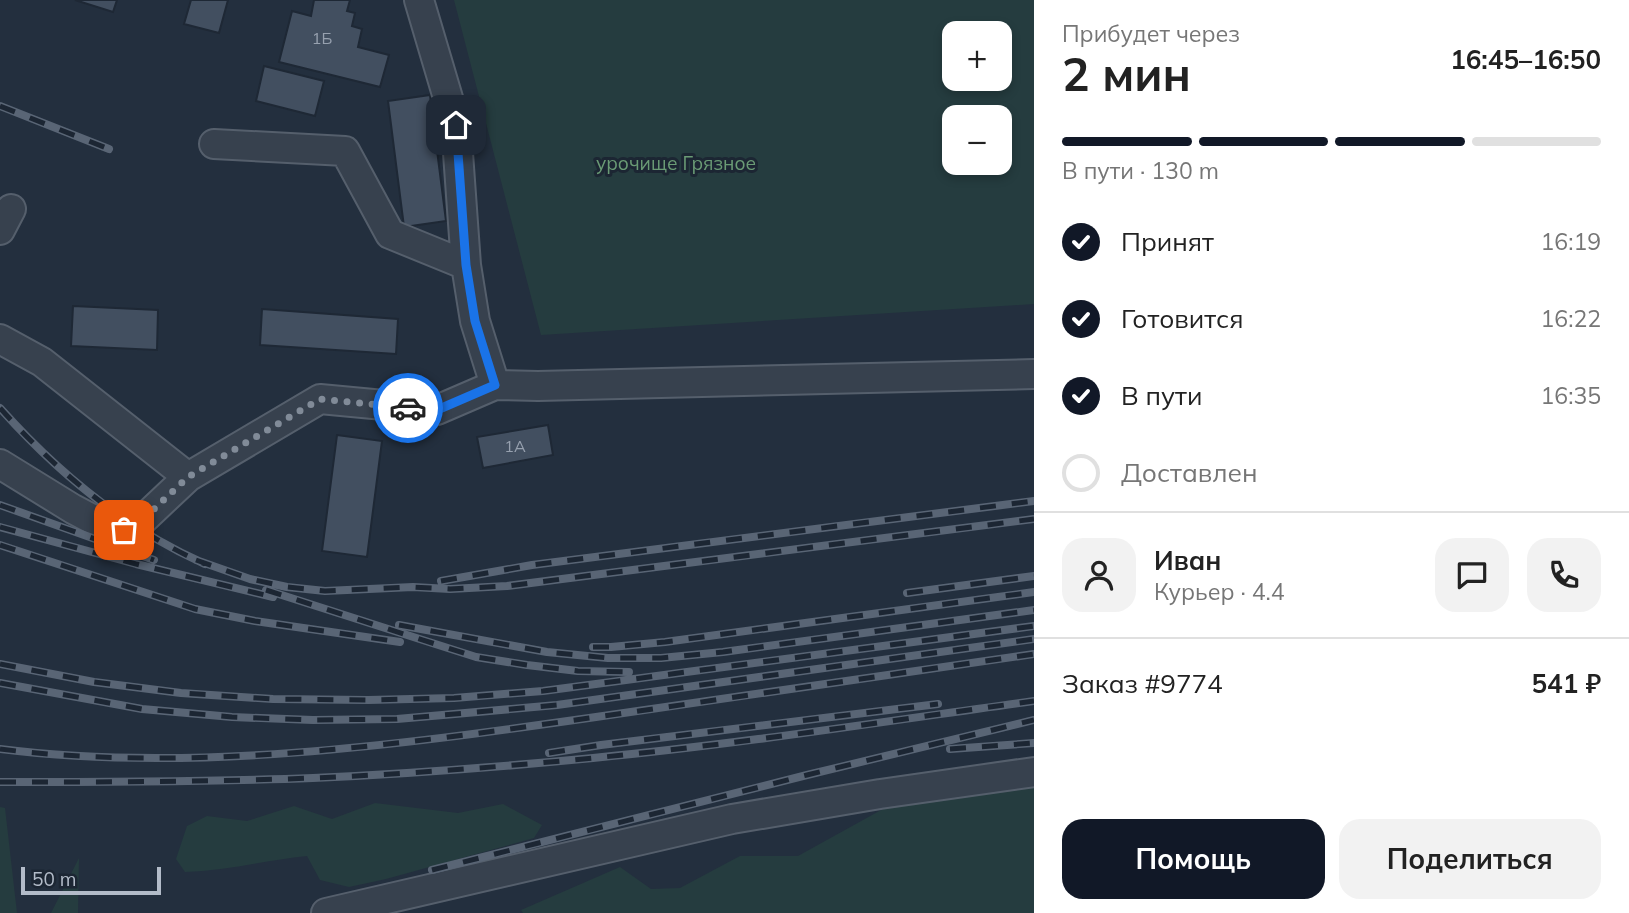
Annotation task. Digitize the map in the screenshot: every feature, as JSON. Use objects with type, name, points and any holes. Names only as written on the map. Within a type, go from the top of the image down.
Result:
[{"type":"street","points":[[419,0],[456,125],[466,265],[475,321],[495,385]]},
{"type":"street","points":[[214,144],[345,151],[390,234],[466,265]]},
{"type":"street","points":[[0,339],[42,362],[188,477]]},
{"type":"street","points":[[0,464],[73,509],[111,529],[124,530],[136,526],[188,477],[320,399],[437,410],[495,385],[1034,374]]},
{"type":"street","points":[[326,913],[732,819],[1034,772]]},
{"type":"green space","name":"урочище Грязное","points":[[454,0],[1034,0],[1034,304],[541,335]]},
{"type":"green space","points":[[1034,784],[1034,913],[523,913],[521,910],[620,867],[651,889],[680,888],[740,856],[798,856],[892,804]]},
{"type":"green space","points":[[375,803],[458,813],[503,804],[542,825],[534,838],[349,887],[320,880],[307,856],[185,872],[176,859],[187,826],[207,816],[247,821],[294,806],[332,819]]},
{"type":"green space","points":[[0,807],[5,808],[17,913],[0,913]]},
{"type":"green space","points":[[79,858],[78,913],[51,913]]},
{"type":"building","points":[[75,0],[117,0],[113,12]]},
{"type":"building","points":[[191,0],[228,0],[219,33],[184,24]]},
{"type":"building","points":[[314,0],[350,0],[347,11],[355,13],[352,26],[362,29],[358,47],[389,55],[380,87],[279,62],[292,11],[311,16]]},
{"type":"building","points":[[264,66],[324,81],[315,116],[256,101]]},
{"type":"building","points":[[430,95],[446,221],[404,227],[388,101]]},
{"type":"building","points":[[73,306],[158,310],[157,350],[71,346]]},
{"type":"building","points":[[262,309],[398,319],[396,354],[260,345]]},
{"type":"building","points":[[548,425],[553,455],[483,468],[477,437]]},
{"type":"building","points":[[337,435],[382,441],[367,557],[322,551]]},
{"type":"railway","points":[[0,106],[109,149]]},
{"type":"railway","points":[[0,408],[45,454],[94,497],[148,534],[205,564]]},
{"type":"railway","points":[[441,581],[532,565],[1034,501]]},
{"type":"railway","points":[[0,505],[154,560]]},
{"type":"railway","points":[[196,560],[250,579],[287,587],[325,591],[413,587],[450,589],[507,586],[1034,519]]},
{"type":"railway","points":[[0,527],[273,597]]},
{"type":"railway","points":[[0,545],[195,609],[255,621],[400,642]]},
{"type":"railway","points":[[907,593],[1034,576]]},
{"type":"railway","points":[[266,590],[476,657],[578,671],[629,672]]},
{"type":"railway","points":[[593,647],[665,642],[1034,592]]},
{"type":"railway","points":[[399,625],[547,652],[608,658],[661,658],[1034,610]]},
{"type":"railway","points":[[0,664],[94,682],[181,693],[273,699],[454,698],[543,691],[1034,626]]},
{"type":"railway","points":[[0,683],[142,709],[232,717],[397,719],[557,705],[1034,639]]},
{"type":"railway","points":[[0,749],[73,756],[146,758],[295,753],[443,738],[1034,654]]},
{"type":"railway","points":[[0,782],[274,779],[488,767],[703,746],[1034,701]]},
{"type":"railway","points":[[549,753],[938,704]]},
{"type":"railway","points":[[432,870],[1034,720]]},
{"type":"railway","points":[[950,749],[1034,743]]},
{"type":"way so far","points":[[124,530],[136,526],[188,477],[320,399],[408,408]]},
{"type":"route","points":[[408,408],[437,410],[495,385],[475,321],[466,265],[456,125]]}]
